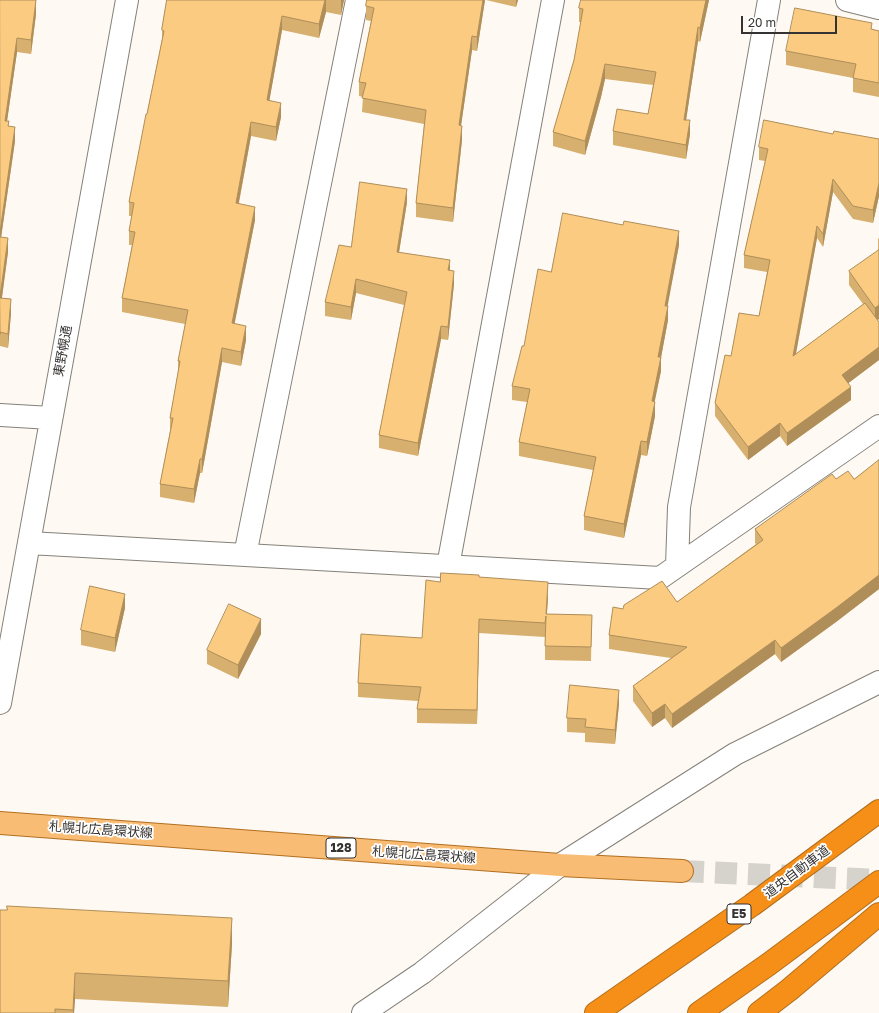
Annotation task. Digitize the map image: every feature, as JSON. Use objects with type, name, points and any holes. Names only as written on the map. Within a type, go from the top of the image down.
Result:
[{"type":"highway","name":"道央自動車道","points":[[596,1013],[752,905],[879,811]]},
{"type":"highway","points":[[700,1013],[769,964],[879,882]]},
{"type":"highway","points":[[758,1013],[789,990],[879,914]]},
{"type":"main road","name":"札幌北広島環状線","points":[[0,823],[560,865],[682,871]]},
{"type":"street","name":"東野幌通","points":[[0,703],[127,0]]},
{"type":"street","points":[[245,555],[357,0]]},
{"type":"street","points":[[448,566],[553,0]]},
{"type":"street","points":[[676,566],[679,507],[769,0]]},
{"type":"street","points":[[847,0],[879,8]]},
{"type":"street","points":[[0,415],[52,418]]},
{"type":"street","points":[[29,543],[660,578],[879,426]]},
{"type":"street","points":[[363,1013],[422,973],[560,865],[735,754],[879,682]]},
{"type":"building","points":[[0,0],[36,0],[31,40],[17,38],[5,121],[9,121],[8,126],[15,127],[0,232]]},
{"type":"building","points":[[167,0],[325,0],[319,24],[282,16],[267,100],[281,103],[276,127],[251,122],[236,203],[255,207],[232,323],[246,326],[241,352],[222,348],[202,459],[200,459],[194,489],[160,484],[173,418],[170,418],[180,361],[178,361],[188,310],[122,298],[135,232],[129,231],[134,203],[129,202],[164,31],[162,30]]},
{"type":"building","points":[[367,0],[483,0],[477,37],[472,36],[459,125],[462,126],[453,208],[416,203],[426,110],[362,98],[366,83],[359,82],[374,8],[366,6]]},
{"type":"building","points":[[581,0],[706,0],[700,28],[698,27],[684,120],[690,120],[686,145],[613,131],[617,109],[648,114],[656,72],[605,64],[585,141],[553,132],[574,60],[583,9],[579,8]]},
{"type":"building","points":[[795,8],[872,23],[871,29],[879,31],[879,83],[853,78],[856,64],[786,51]]},
{"type":"building","points":[[764,120],[833,134],[834,131],[879,139],[879,183],[873,210],[853,206],[833,179],[823,234],[817,226],[793,356],[865,303],[879,322],[879,347],[842,375],[851,387],[787,433],[780,423],[748,447],[715,403],[725,355],[731,356],[739,313],[759,316],[770,260],[744,255],[768,149],[759,147]]},
{"type":"building","points":[[360,182],[407,189],[397,252],[450,260],[448,270],[454,271],[448,327],[441,326],[418,443],[379,435],[407,292],[356,279],[351,307],[325,302],[339,245],[351,247]]},
{"type":"building","points":[[563,213],[623,225],[624,221],[679,231],[665,306],[668,306],[658,357],[661,357],[652,401],[655,402],[647,442],[641,441],[624,524],[584,516],[596,457],[519,442],[530,389],[512,386],[522,346],[524,346],[538,269],[551,272]]},
{"type":"building","points":[[0,237],[8,238],[0,297]]},
{"type":"building","points":[[879,250],[879,305],[875,308],[849,271]]},
{"type":"building","points":[[0,298],[11,299],[8,334],[0,332]]},
{"type":"building","points":[[879,460],[879,575],[781,648],[775,640],[672,714],[665,704],[652,713],[633,686],[687,647],[609,635],[613,607],[623,609],[624,605],[662,581],[677,602],[763,540],[755,529],[832,474],[836,479],[848,471],[854,479]]},
{"type":"building","points":[[441,573],[548,582],[546,614],[592,615],[591,647],[545,646],[546,616],[545,623],[479,619],[477,710],[417,709],[421,687],[358,683],[361,634],[422,638],[426,580],[440,582]]},
{"type":"building","points":[[90,586],[125,594],[115,638],[81,630]]},
{"type":"building","points":[[229,604],[261,619],[238,665],[207,650]]},
{"type":"building","points":[[570,685],[619,690],[615,730],[585,727],[586,719],[567,718]]},
{"type":"building","points":[[7,906],[232,918],[228,981],[75,973],[73,1010],[55,1009],[55,1013],[0,1013],[0,910],[7,910]]},
{"type":"tunnel","points":[[682,871],[879,880]]}]
